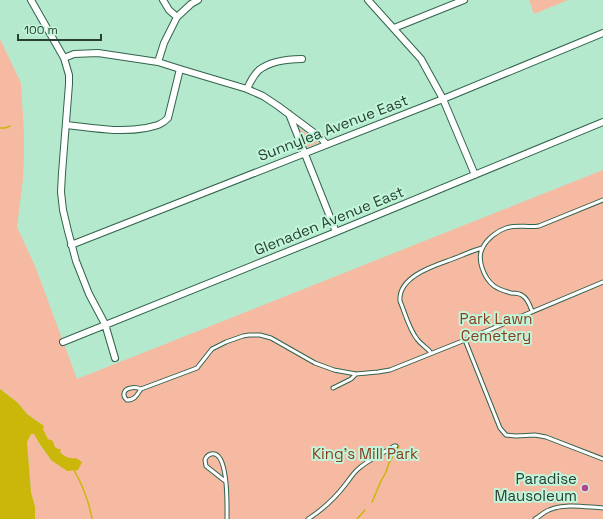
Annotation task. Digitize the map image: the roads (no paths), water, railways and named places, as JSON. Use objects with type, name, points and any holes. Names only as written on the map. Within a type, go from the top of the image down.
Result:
[{"type":"street","points":[[31,0],[64,58],[69,75],[62,173],[63,210],[71,245],[81,275],[105,324],[115,358]]},
{"type":"street","points":[[163,0],[168,10],[177,17]]},
{"type":"street","points":[[158,62],[164,43],[177,17],[191,4],[198,0]]},
{"type":"street","points":[[368,0],[421,60],[443,98],[475,175]]},
{"type":"street","points":[[394,28],[464,0]]},
{"type":"street","name":"Sunnylea Avenue East","points":[[71,245],[443,98],[603,32]]},
{"type":"street","points":[[64,58],[74,54],[98,53],[158,62],[247,88],[263,96],[289,114],[323,140],[326,144]]},
{"type":"street","points":[[247,88],[253,77],[263,68],[282,60],[302,59]]},
{"type":"street","points":[[66,125],[119,131],[159,126],[168,118],[180,69]]},
{"type":"street","points":[[289,114],[336,232]]},
{"type":"street","name":"Glenaden Avenue East","points":[[63,342],[603,122]]},
{"type":"lane","points":[[431,353],[416,339],[400,301],[402,291],[412,278],[426,270],[482,248],[493,235],[502,229],[511,227],[540,226],[603,200]]},
{"type":"lane","points":[[482,248],[482,267],[484,274],[490,282],[503,291],[523,296],[532,311]]},
{"type":"lane","points":[[141,389],[134,399],[125,399],[124,391],[126,389],[141,389],[197,368],[212,349],[226,342],[249,335],[260,335],[271,338],[315,362],[334,370],[356,374],[390,370],[603,282]]},
{"type":"lane","points":[[465,340],[500,428],[506,435],[535,435],[546,437],[603,459]]},
{"type":"lane","points":[[333,388],[351,379],[356,374]]},
{"type":"lane","points":[[308,519],[330,502],[363,464],[371,458],[396,446]]},
{"type":"lane","points":[[225,481],[206,466],[205,460],[208,455],[217,455],[221,460],[224,470],[227,501],[227,519]]},
{"type":"lane","points":[[535,519],[549,510],[559,507],[570,506],[603,508]]},
{"type":"waterway","points":[[0,128],[10,126]]},
{"type":"waterway","points":[[372,502],[389,463],[399,446]]},
{"type":"waterway","points":[[74,470],[85,494],[92,519]]},
{"type":"waterway","points":[[357,519],[365,510]]},
{"type":"place","name":"Paradise Mausoleum","points":[[585,488]]},
{"type":"park label","name":"Park Lawn Cemetery","points":[[496,328]]},
{"type":"park label","name":"King's Mill Park","points":[[365,454]]}]
